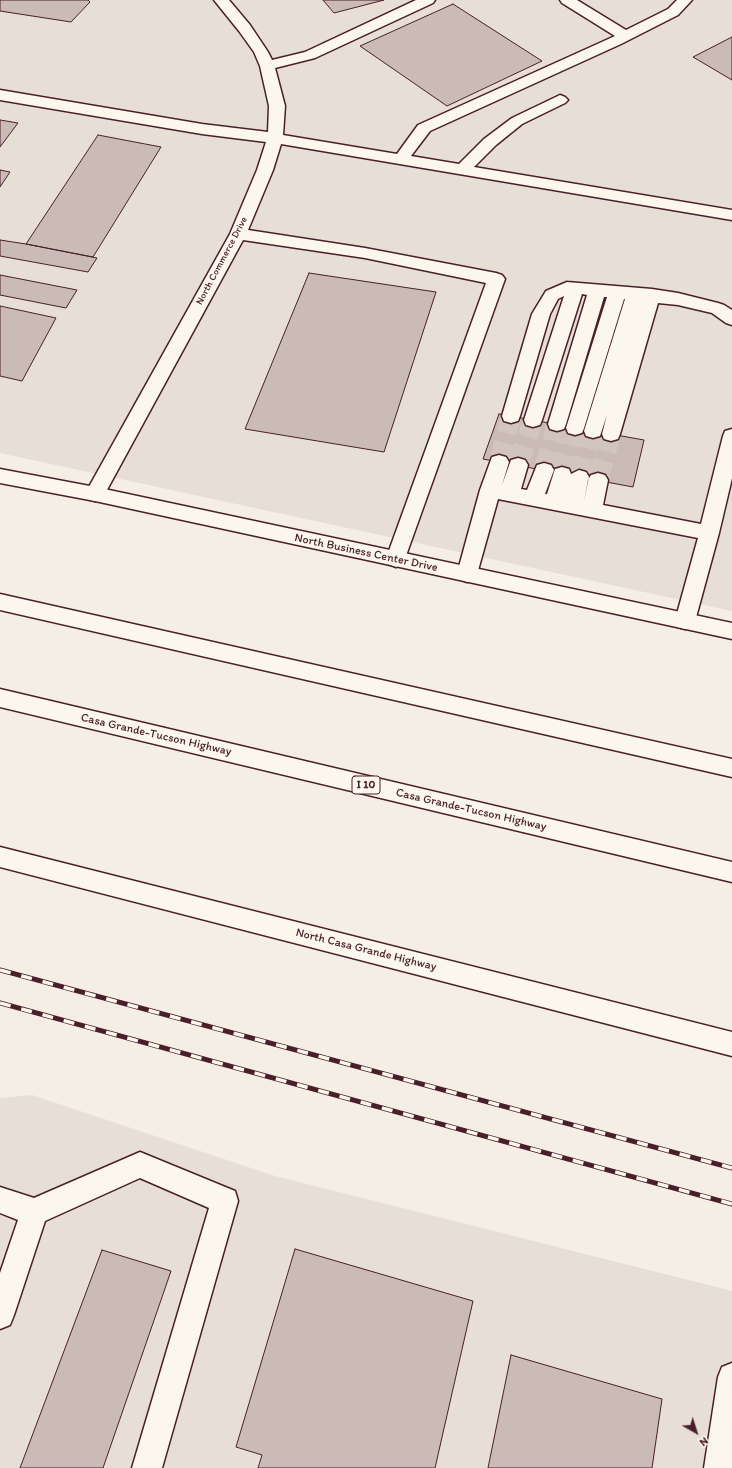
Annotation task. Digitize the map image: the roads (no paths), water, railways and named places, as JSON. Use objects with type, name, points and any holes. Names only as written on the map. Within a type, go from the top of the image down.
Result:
[{"type":"main road","name":"North Commerce Drive","points":[[95,494],[238,234],[265,170],[275,138],[278,106],[267,66],[261,52],[245,28],[221,0]]},
{"type":"main road","points":[[267,66],[310,55],[428,0]]},
{"type":"main road","points":[[567,0],[626,36]]},
{"type":"main road","points":[[400,160],[424,128],[626,36],[673,12],[685,0]]},
{"type":"main road","points":[[0,95],[202,129],[275,138],[732,215]]},
{"type":"main road","points":[[462,170],[490,142],[517,121],[560,100]]},
{"type":"main road","points":[[238,234],[365,253],[496,279],[396,559]]},
{"type":"main road","points":[[511,416],[541,314],[552,295],[566,288],[644,294],[678,299],[702,304],[718,310],[732,319]]},
{"type":"main road","points":[[533,420],[575,288]]},
{"type":"main road","points":[[597,290],[566,426],[617,292]]},
{"type":"main road","points":[[593,431],[644,294]]},
{"type":"main road","points":[[611,434],[644,294]]},
{"type":"main road","points":[[685,621],[709,533],[732,436]]},
{"type":"main road","points":[[467,574],[499,462]]},
{"type":"main road","points":[[510,494],[518,465]]},
{"type":"main road","points":[[533,499],[562,474],[563,504]]},
{"type":"main road","name":"North Business Center Drive","points":[[0,476],[95,494],[732,631]]},
{"type":"main road","points":[[592,510],[598,480]]},
{"type":"main road","points":[[490,490],[709,533]]},
{"type":"main road","points":[[0,602],[732,768]]},
{"type":"main road","name":"Casa Grande-Tucson Highway","points":[[0,698],[732,872]]},
{"type":"main road","name":"North Casa Grande Highway","points":[[0,857],[732,1044]]},
{"type":"main road","points":[[0,1200],[34,1212],[140,1165],[225,1201],[147,1468]]},
{"type":"main road","points":[[0,1315],[34,1212]]},
{"type":"main road","points":[[719,1468],[732,1377]]},
{"type":"tunnel","points":[[499,462],[511,416]]},
{"type":"tunnel","points":[[518,465],[533,420]]},
{"type":"tunnel","points":[[544,470],[557,424]]},
{"type":"tunnel","points":[[562,474],[575,428]]},
{"type":"tunnel","points":[[579,477],[593,431]]},
{"type":"tunnel","points":[[598,480],[611,434]]},
{"type":"railway","points":[[0,970],[732,1168]]},
{"type":"railway","points":[[0,1003],[732,1204]]}]
